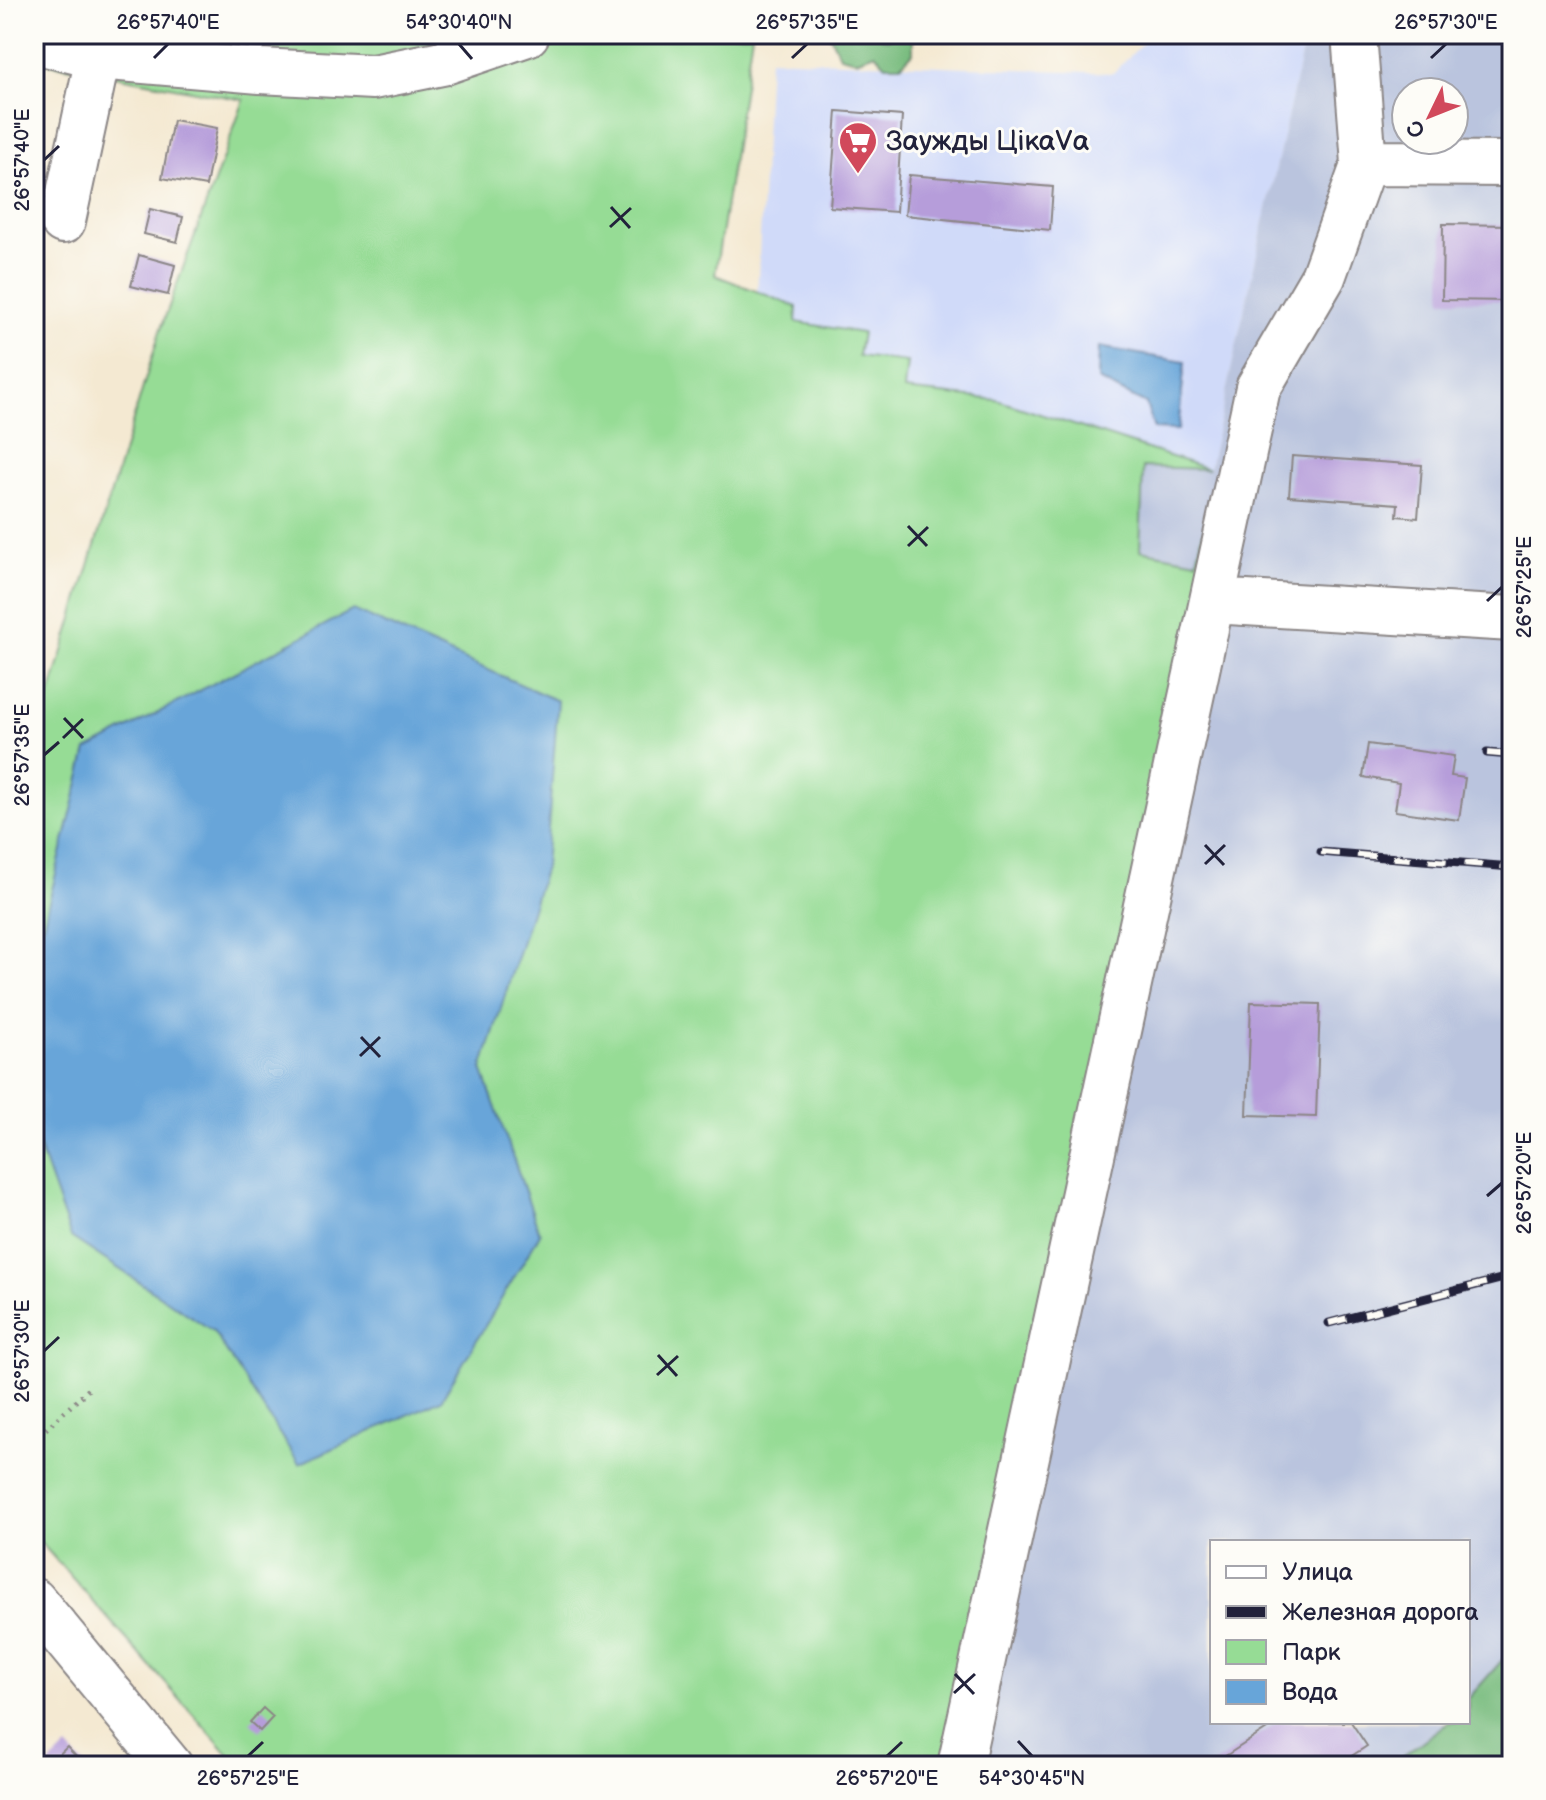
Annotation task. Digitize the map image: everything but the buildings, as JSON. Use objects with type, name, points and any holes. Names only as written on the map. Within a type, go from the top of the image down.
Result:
[{"type":"street","points":[[34,41],[98,57],[373,77],[442,63],[527,34]]},
{"type":"street","points":[[960,1766],[1258,388],[1323,277],[1364,163],[1354,34]]},
{"type":"street","points":[[63,221],[98,57]]},
{"type":"street","points":[[1364,163],[1512,164]]},
{"type":"street","points":[[1212,601],[1512,619]]},
{"type":"street","points":[[34,1601],[170,1766]]},
{"type":"path","points":[[34,1440],[90,1388]]},
{"type":"shaded area","points":[[1152,34],[1306,34],[1209,469],[781,358],[756,318],[769,59],[1113,73]]},
{"type":"shaded area","points":[[1306,34],[1512,34],[1512,1694],[1470,1721],[1470,1540],[1210,1540],[1210,1724],[1464,1724],[1403,1766],[938,1766],[1138,607],[1143,466],[1209,469]]},
{"type":"green space","points":[[34,34],[326,34],[354,42],[359,34],[752,34],[715,275],[797,307],[796,322],[862,333],[858,356],[907,362],[904,390],[997,400],[1209,469],[1143,467],[1140,550],[1197,561],[1208,510],[1227,515],[942,1766],[239,1766],[34,1535],[34,747],[160,331],[244,100],[34,61]]},
{"type":"green space","points":[[829,34],[884,34],[882,38],[889,39],[894,34],[902,34],[913,40],[913,53],[901,65],[886,65],[875,53],[856,60],[840,56]]},
{"type":"green space","points":[[1512,1649],[1512,1766],[1390,1766],[1445,1724],[1470,1724],[1470,1697]]},
{"type":"water","points":[[1099,347],[1185,362],[1178,430],[1154,429],[1146,404],[1098,380]]},
{"type":"water","points":[[353,610],[558,701],[545,867],[482,1069],[540,1234],[441,1400],[299,1464],[213,1331],[71,1237],[34,1133],[34,961],[87,750]]},
{"type":"railway","points":[[1487,753],[1512,755]]},
{"type":"railway","points":[[1321,852],[1512,867]]},
{"type":"railway","points":[[1329,1323],[1512,1276]]},
{"type":"place","name":"Заужды ЦікаVа","points":[[858,175]]}]
